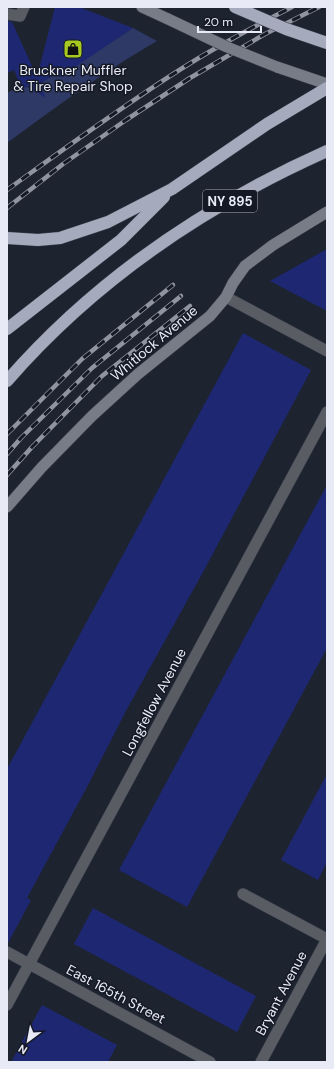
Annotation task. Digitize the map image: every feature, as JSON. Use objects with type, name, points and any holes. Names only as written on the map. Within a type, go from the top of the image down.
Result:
[{"type":"highway","points":[[235,7],[286,29],[327,43]]},
{"type":"highway","name":"NY 895","points":[[7,329],[121,240],[172,189],[267,124],[327,88]]},
{"type":"highway","name":"NY 895","points":[[7,381],[73,314],[108,284],[174,235],[209,212],[264,182],[327,151]]},
{"type":"highway","points":[[7,238],[38,240],[71,235],[108,222],[172,189]]},
{"type":"main road","points":[[142,7],[227,47],[277,67],[327,84]]},
{"type":"main road","name":"Whitlock Avenue","points":[[7,507],[42,466],[92,416],[148,366],[203,323],[218,308],[239,274],[254,259],[272,245],[327,212]]},
{"type":"street","points":[[7,14],[20,16],[24,7]]},
{"type":"street","points":[[226,297],[327,351]]},
{"type":"street","name":"Longfellow Avenue","points":[[7,1005],[327,412]]},
{"type":"street","points":[[243,894],[327,939]]},
{"type":"street","name":"Bryant Avenue","points":[[261,1062],[327,939]]},
{"type":"street","name":"East 165th Street","points":[[7,952],[210,1062]]},
{"type":"shaded area","points":[[133,28],[157,41],[100,77],[7,143],[7,93],[16,88],[22,87],[28,87],[31,89],[57,73],[60,76]]},
{"type":"building","name":"Bruckner Muffler & Tire Repair Shop","points":[[55,7],[79,7],[133,28],[60,77],[57,73],[39,84],[46,98],[27,86],[22,90],[14,70],[7,73],[7,21],[12,22],[37,77]]},
{"type":"building","points":[[327,249],[327,311],[270,281]]},
{"type":"building","points":[[243,333],[311,370],[202,574],[127,709],[27,898],[31,900],[7,945],[7,769]]},
{"type":"building","points":[[327,485],[327,648],[187,907],[119,870]]},
{"type":"building","points":[[327,774],[327,862],[318,880],[281,860]]},
{"type":"building","points":[[93,908],[256,996],[237,1032],[74,944]]},
{"type":"building","points":[[42,1005],[117,1045],[108,1062],[11,1062]]},
{"type":"railway","points":[[7,190],[159,83],[222,44],[292,7]]},
{"type":"railway","points":[[7,208],[63,164],[190,78],[265,34],[319,7]]},
{"type":"railway","points":[[7,434],[82,359],[173,285]]},
{"type":"railway","points":[[7,454],[21,438],[92,368],[181,296]]},
{"type":"railway","points":[[7,475],[32,447],[102,376],[190,306]]},
{"type":"place","name":"Bruckner Muffler & Tire Repair Shop","points":[[73,49]]}]
